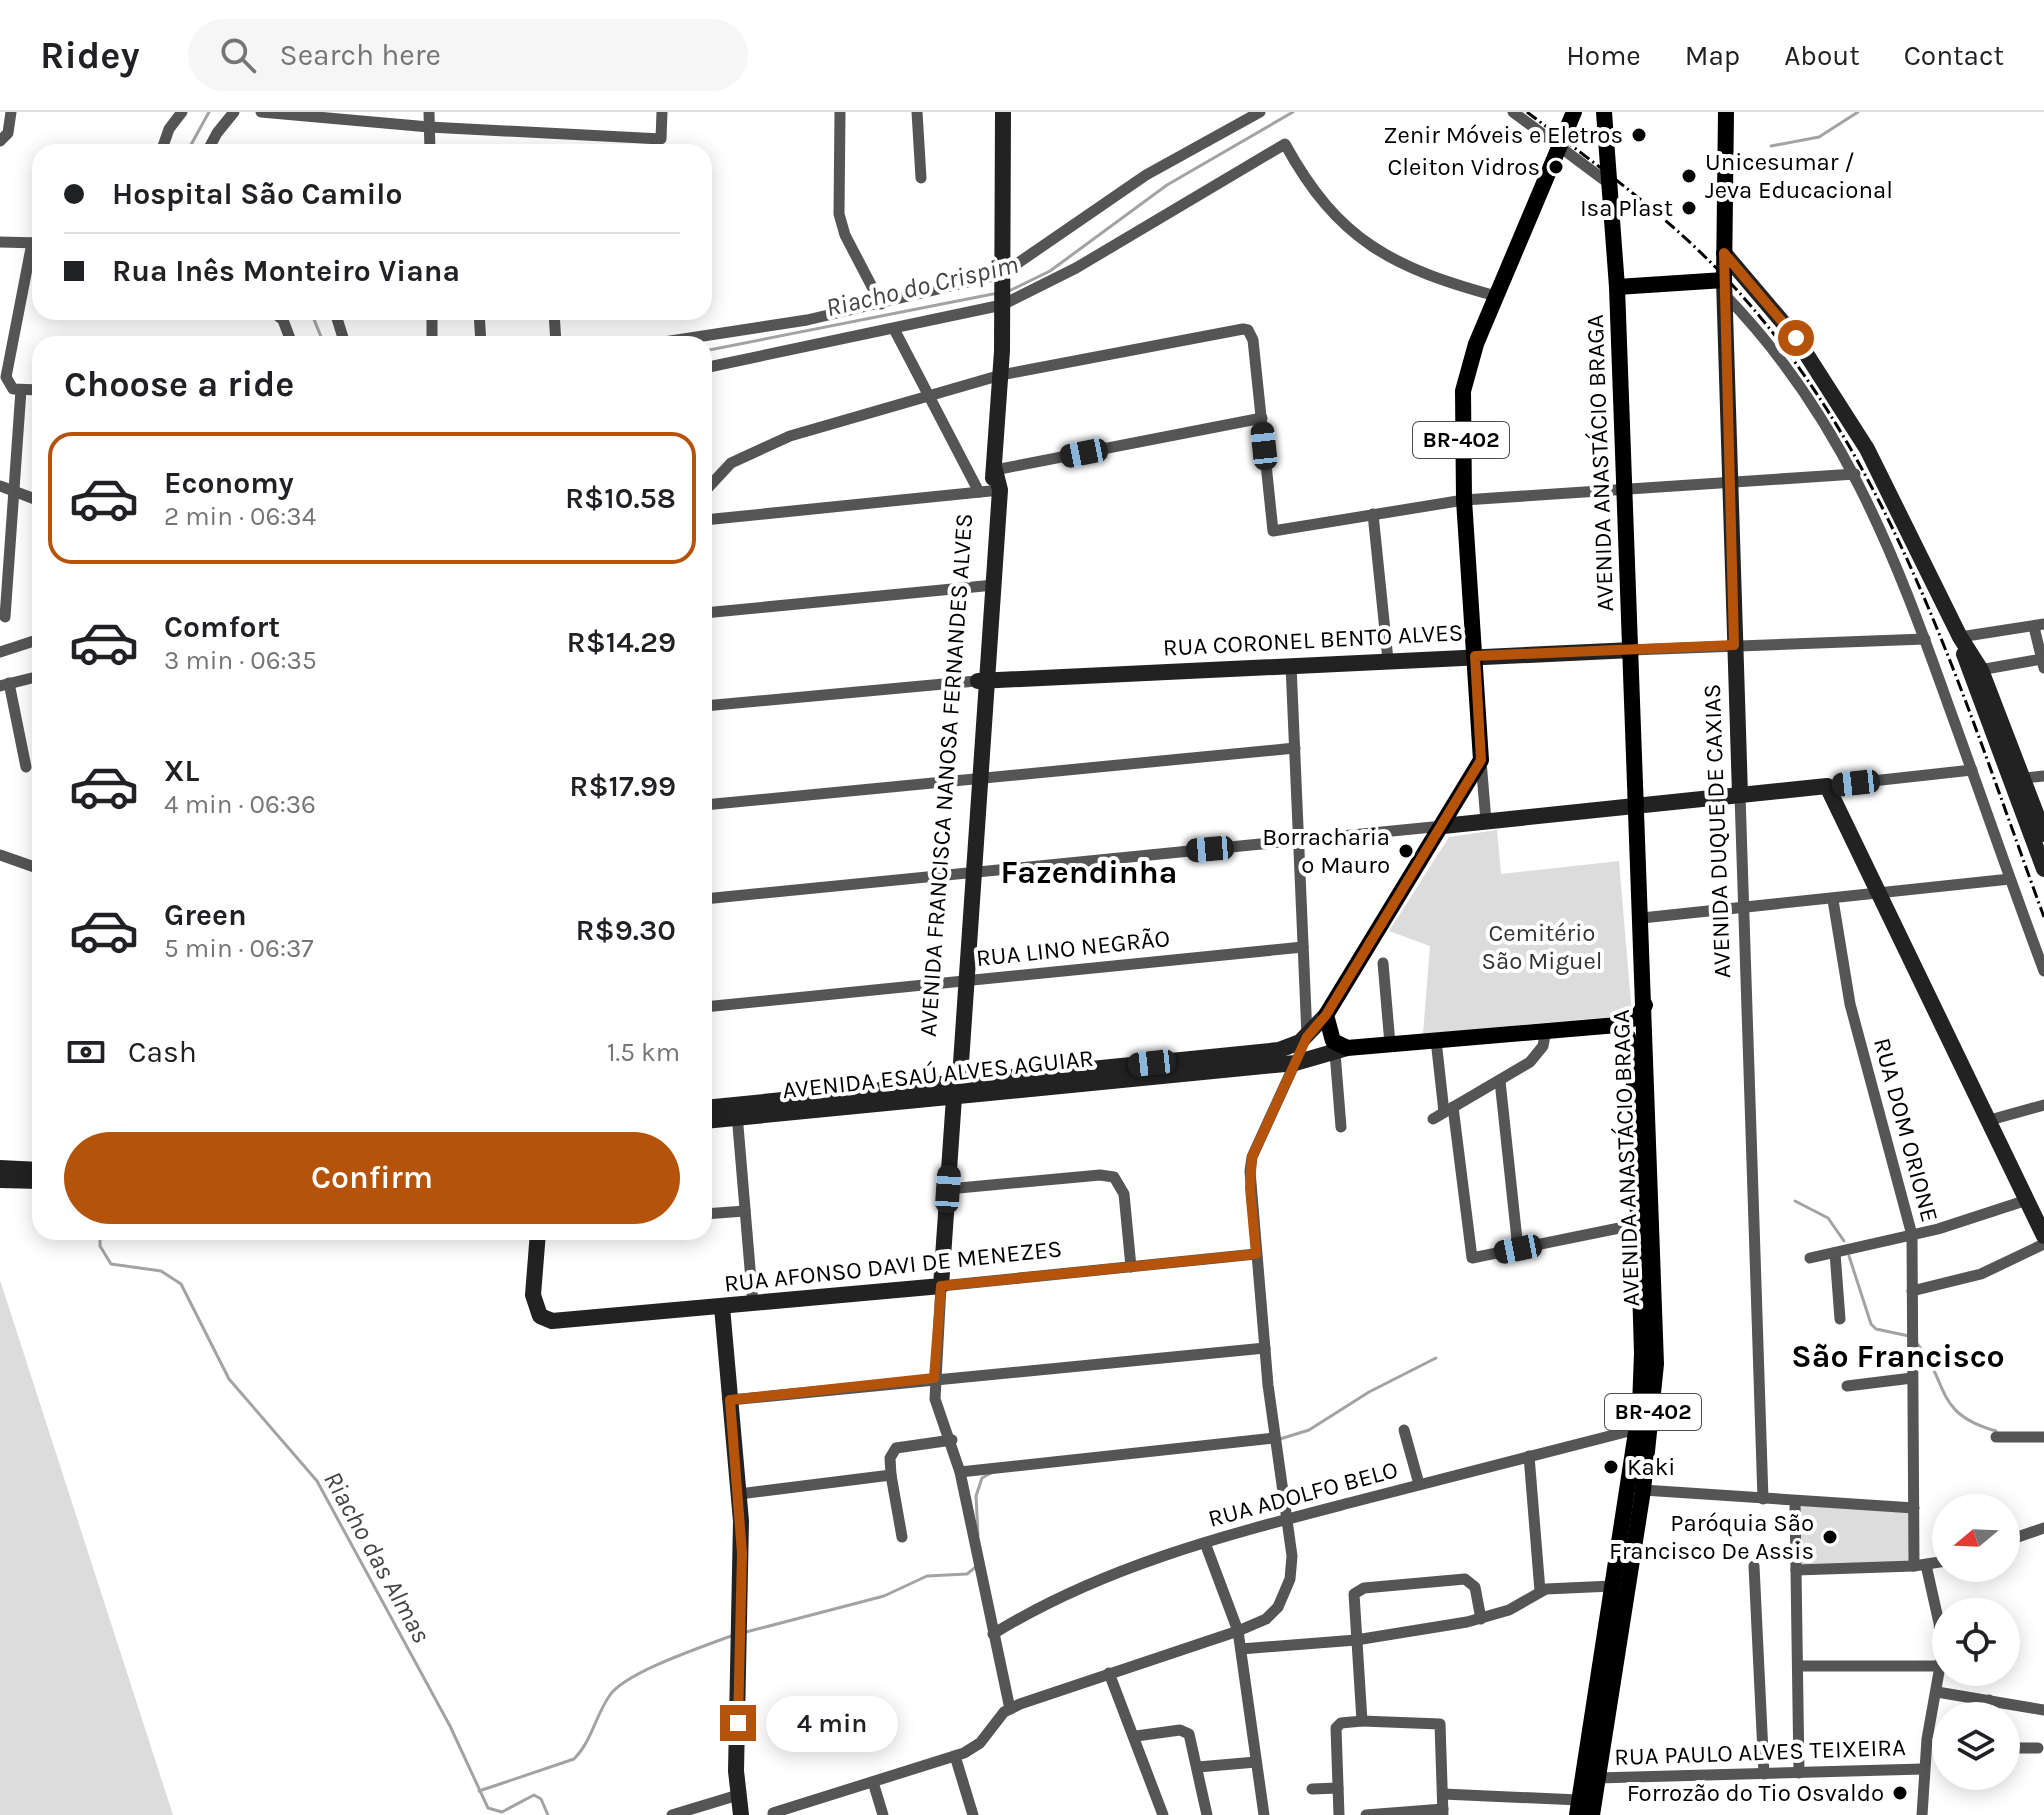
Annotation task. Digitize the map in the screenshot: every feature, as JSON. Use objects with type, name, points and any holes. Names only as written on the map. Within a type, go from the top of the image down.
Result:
[{"type":"main road","name":"BR-402","points":[[1481,760],[1464,500],[1463,391],[1476,344],[1574,112]]},
{"type":"main road","name":"AVENIDA ANASTÁCIO BRAGA","points":[[1592,1815],[1643,1490],[1655,1390],[1648,1336],[1645,1005],[1632,650],[1617,287],[1604,112]]},
{"type":"main road","name":"AVENIDA DUQUE DE CAXIAS","points":[[1724,287],[1726,112]]},
{"type":"main road","points":[[1617,287],[1724,287]]},
{"type":"main road","points":[[1341,1050],[1329,1036],[1326,1015],[1481,760]]},
{"type":"main road","points":[[1617,1025],[1637,1017],[1645,1005]]},
{"type":"main road","name":"AVENIDA ANASTÁCIO BRAGA","points":[[1617,1025],[1628,1037],[1633,1054],[1645,1223]]},
{"type":"main road","name":"AVENIDA ESAÚ ALVES AGUIAR","points":[[1341,1050],[1617,1025]]},
{"type":"main road","name":"AVENIDA ANASTÁCIO BRAGA","points":[[1578,1808],[1637,1429],[1648,1336]]},
{"type":"street","points":[[0,141],[7,136],[11,112]]},
{"type":"street","points":[[164,144],[169,129],[182,112]]},
{"type":"street","points":[[211,144],[234,112]]},
{"type":"street","points":[[261,112],[324,115],[429,127],[661,139],[662,112]]},
{"type":"street","points":[[429,112],[430,144]]},
{"type":"street","points":[[840,112],[839,214],[845,235],[881,304]]},
{"type":"street","points":[[917,112],[921,178]]},
{"type":"street","name":"AVENIDA FRANCISCA NANOSA FERNANDES ALVES","points":[[1003,112],[1001,375],[995,470],[989,491],[988,586],[961,981],[961,1063],[954,1090],[934,1378],[937,1406],[952,1440],[960,1472],[1010,1709]]},
{"type":"street","points":[[705,336],[780,325],[881,304],[1002,274],[1146,175],[1260,112]]},
{"type":"street","points":[[1513,112],[1561,143],[1611,185]]},
{"type":"street","points":[[712,366],[1002,305],[1076,268],[1285,144],[1319,199],[1365,242],[1394,262],[1425,275],[1496,296]]},
{"type":"street","points":[[0,242],[32,243]]},
{"type":"street","points":[[1724,253],[1787,327],[1841,404],[1900,511],[1976,671],[2017,779],[2044,869]]},
{"type":"street","points":[[32,260],[6,372],[11,387],[32,390]]},
{"type":"street","points":[[1724,287],[1794,375],[1855,474],[1896,562],[2044,971]]},
{"type":"street","name":"AVENIDA DUQUE DE CAXIAS","points":[[1724,287],[1763,1499]]},
{"type":"street","points":[[712,519],[989,491],[929,396],[894,329]]},
{"type":"street","points":[[712,483],[731,463],[759,447],[1001,375],[1248,330],[1253,340],[1273,531],[1464,500],[1855,474]]},
{"type":"street","points":[[5,617],[4,585],[21,390]]},
{"type":"street","points":[[995,470],[1262,418]]},
{"type":"street","points":[[0,486],[32,498]]},
{"type":"street","points":[[1373,514],[1388,660]]},
{"type":"street","points":[[712,612],[988,586]]},
{"type":"street","points":[[1960,637],[2039,626],[2043,664],[1976,671]]},
{"type":"street","name":"RUA CORONEL BENTO ALVES","points":[[712,705],[982,680],[1475,656],[1925,639]]},
{"type":"street","points":[[0,652],[32,642]]},
{"type":"street","points":[[773,1813],[798,1811],[873,1782],[955,1756],[980,1743],[1010,1709],[1238,1631],[1266,1619],[1283,1598],[1292,1568],[1289,1518],[1274,1438],[1250,1188],[1252,1157],[1307,1037],[1291,665]]},
{"type":"street","points":[[26,767],[4,685],[32,678]]},
{"type":"street","points":[[712,804],[1295,748]]},
{"type":"street","points":[[1481,760],[1486,821]]},
{"type":"street","points":[[712,898],[1299,841],[1972,770]]},
{"type":"street","points":[[2017,779],[2044,776]]},
{"type":"street","points":[[2017,779],[2044,834]]},
{"type":"street","points":[[1827,786],[2044,1236]]},
{"type":"street","points":[[0,855],[32,866]]},
{"type":"street","points":[[1642,918],[2010,879]]},
{"type":"street","name":"RUA DOM ORIONE","points":[[1833,900],[1850,1004],[1912,1235],[1914,1508],[1920,1566],[1932,1602]]},
{"type":"street","name":"RUA LINO NEGRÃO","points":[[712,1006],[1303,947]]},
{"type":"street","points":[[1383,963],[1390,1044]]},
{"type":"street","name":"AVENIDA ESAÚ ALVES AGUIAR","points":[[1124,1073],[1279,1050],[1307,1037],[1326,1015]]},
{"type":"street","points":[[1433,1119],[1536,1057],[1543,1046],[1546,1030]]},
{"type":"street","points":[[1436,1040],[1472,1258],[1645,1223]]},
{"type":"street","points":[[1341,1050],[1341,1127]]},
{"type":"street","name":"AVENIDA ESAÚ ALVES AGUIAR","points":[[712,1109],[737,1111],[1124,1073],[1295,1063],[1341,1050]]},
{"type":"street","points":[[1500,1081],[1518,1249]]},
{"type":"street","points":[[1990,1120],[2044,1105]]},
{"type":"street","points":[[737,1111],[753,1304]]},
{"type":"street","name":"AVENIDA ESAÚ ALVES AGUIAR","points":[[712,1119],[737,1111]]},
{"type":"street","points":[[0,1168],[32,1170]]},
{"type":"street","points":[[948,1189],[1100,1175],[1114,1177],[1124,1194],[1131,1267]]},
{"type":"street","points":[[0,1180],[32,1181]]},
{"type":"street","points":[[1810,1258],[1912,1235],[2027,1200]]},
{"type":"street","points":[[712,1213],[745,1211]]},
{"type":"street","name":"RUA AFONSO DAVI DE MENEZES","points":[[537,1240],[533,1295],[537,1312],[545,1319],[566,1321],[1256,1254]]},
{"type":"street","points":[[1912,1291],[1981,1274],[2044,1244]]},
{"type":"street","points":[[1835,1253],[1840,1319]]},
{"type":"street","points":[[722,1307],[739,1494],[741,1633],[738,1795],[741,1815]]},
{"type":"street","points":[[730,1400],[1265,1348]]},
{"type":"street","points":[[1847,1386],[1912,1378]]},
{"type":"street","name":"RUA ADOLFO BELO","points":[[993,1634],[1072,1589],[1205,1543],[1289,1518],[1637,1429]]},
{"type":"street","points":[[1404,1430],[1419,1484]]},
{"type":"street","points":[[1996,1437],[2044,1437]]},
{"type":"street","points":[[960,1472],[1274,1438]]},
{"type":"street","points":[[902,1537],[890,1458],[896,1448],[952,1440]]},
{"type":"street","points":[[1529,1456],[1540,1591]]},
{"type":"street","points":[[739,1494],[891,1475]]},
{"type":"street","points":[[1643,1490],[1914,1508]]},
{"type":"street","points":[[1795,1502],[1799,1773]]},
{"type":"street","points":[[2020,1536],[2044,1528]]},
{"type":"street","points":[[1205,1543],[1238,1631],[1264,1815]]},
{"type":"street","points":[[1796,1570],[1932,1564]]},
{"type":"street","points":[[1754,1566],[1764,1774]]},
{"type":"street","points":[[1362,1721],[1353,1601],[1356,1591],[1465,1579],[1475,1587],[1481,1619]]},
{"type":"street","points":[[1241,1649],[1356,1640],[1481,1619],[1509,1610],[1540,1591],[1562,1586],[1612,1586]]},
{"type":"street","points":[[1798,1666],[1932,1666]]},
{"type":"street","points":[[1109,1673],[1136,1736],[1163,1815]]},
{"type":"street","name":"RUA DOM ORIONE","points":[[1922,1815],[1923,1769],[1938,1686]]},
{"type":"street","points":[[1937,1692],[2044,1710]]},
{"type":"street","points":[[1339,1815],[1336,1728],[1341,1723],[1440,1724],[1443,1812],[1366,1815]]},
{"type":"street","points":[[1136,1736],[1185,1731],[1191,1736],[1207,1815]]},
{"type":"street","points":[[2020,1748],[2038,1748]]},
{"type":"street","points":[[955,1756],[973,1815]]},
{"type":"street","points":[[1198,1767],[1256,1762]]},
{"type":"street","name":"RUA PAULO ALVES TEIXEIRA","points":[[1597,1778],[1923,1769]]},
{"type":"street","points":[[873,1782],[883,1815]]},
{"type":"street","points":[[1312,1789],[1338,1788]]},
{"type":"street","points":[[1443,1794],[1578,1808]]},
{"type":"street","points":[[672,1815],[738,1795]]},
{"type":"green space","name":"Cemitério São Miguel","points":[[1497,830],[1501,874],[1619,861],[1632,1015],[1423,1034],[1430,946],[1389,931],[1449,837]]},
{"type":"green space","points":[[0,1280],[173,1815],[0,1815]]},
{"type":"green space","points":[[1795,1502],[1914,1508],[1914,1566],[1796,1570]]},
{"type":"waterway","name":"Riacho das Almas","points":[[191,144],[209,112]]},
{"type":"waterway","name":"Riacho do Crispim","points":[[1009,291],[1050,271],[1167,185],[1293,112]]},
{"type":"waterway","name":"Riacho do Crispim","points":[[1771,146],[1819,137],[1858,112]]},
{"type":"waterway","name":"Riacho do Crispim","points":[[712,349],[998,293]]},
{"type":"waterway","name":"Riacho das Almas","points":[[314,320],[321,336]]},
{"type":"waterway","points":[[1795,1201],[1828,1218],[1844,1241]]},
{"type":"waterway","name":"Riacho das Almas","points":[[100,1240],[100,1246],[111,1264],[161,1271],[181,1284],[229,1379],[317,1481],[450,1726],[488,1808],[502,1812],[534,1795],[541,1799],[548,1815]]},
{"type":"waterway","points":[[1849,1256],[1871,1324],[1876,1329],[1909,1336]]},
{"type":"waterway","points":[[1915,1341],[1952,1406],[1976,1424],[1996,1431]]},
{"type":"waterway","points":[[1280,1439],[1309,1430],[1369,1392],[1436,1358]]},
{"type":"waterway","points":[[978,1535],[976,1496],[982,1478],[991,1473]]},
{"type":"waterway","points":[[746,1632],[884,1596],[927,1576],[967,1574],[977,1566]]},
{"type":"waterway","points":[[479,1791],[574,1759],[605,1703],[619,1686],[666,1661],[731,1636]]},
{"type":"railway","points":[[1527,112],[1628,189],[1722,274],[1781,343],[1832,418],[1876,496],[1915,578],[1950,661],[2044,917]]},
{"type":"place","name":"Zenir Móveis e Eletros","points":[[1639,135]]},
{"type":"place","name":"Cleiton Vidros","points":[[1556,167]]},
{"type":"place","name":"Unicesumar / Jeva Educacional","points":[[1689,176]]},
{"type":"place","name":"Isa Plast","points":[[1689,208]]},
{"type":"place","name":"Borracharia o Mauro","points":[[1406,851]]},
{"type":"place","name":"Kaki","points":[[1611,1467]]},
{"type":"place","name":"Paróquia São Francisco De Assis","points":[[1830,1537]]},
{"type":"place","name":"Forrozão do Tio Osvaldo","points":[[1900,1793]]},
{"type":"district","name":"Fazendinha","points":[[1089,872]]},
{"type":"district","name":"São Francisco","points":[[1898,1356]]},
{"type":"route","points":[[738,1723],[742,1553],[730,1400],[934,1378],[941,1286],[1256,1254],[1250,1171],[1260,1139],[1307,1037],[1326,1015],[1481,760],[1475,656],[1734,645],[1724,253],[1796,338]]}]
